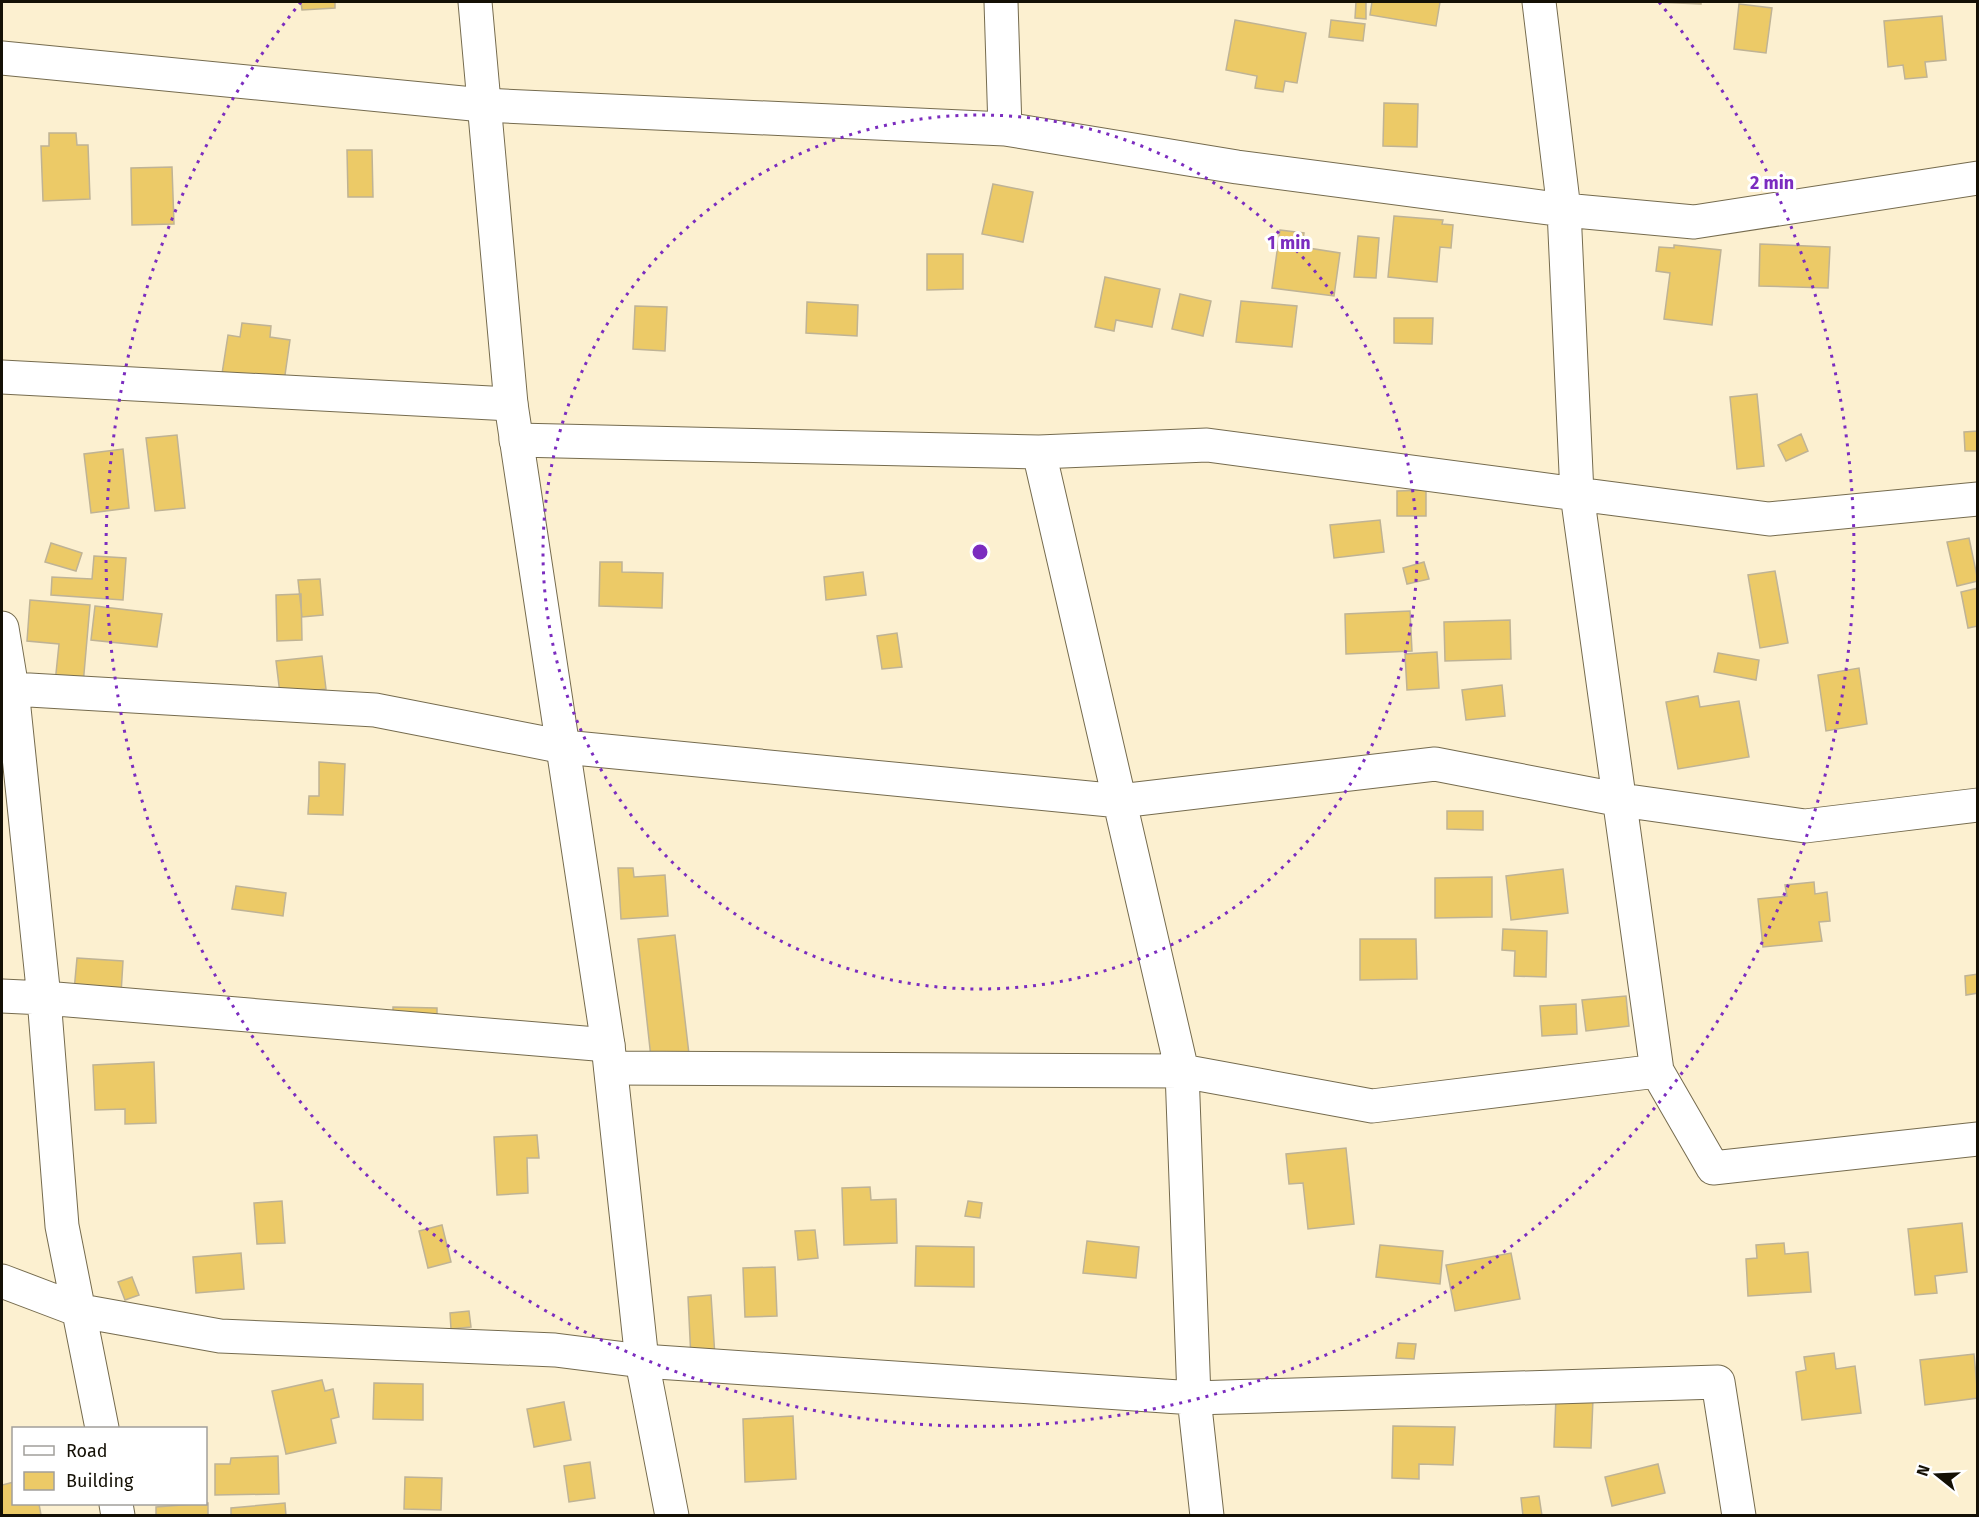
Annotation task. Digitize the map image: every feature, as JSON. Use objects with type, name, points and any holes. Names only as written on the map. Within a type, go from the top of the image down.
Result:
[{"type":"street","points":[[475,2],[511,404],[610,1057],[642,1361],[672,1515]]},
{"type":"street","points":[[1000,2],[1005,129]]},
{"type":"street","points":[[1539,2],[1564,210],[1577,494],[1622,800],[1657,1071],[1713,1168],[1977,1139]]},
{"type":"street","points":[[2,58],[483,105],[1005,129],[1237,166],[1564,210],[1694,222],[1977,178]]},
{"type":"street","points":[[2,377],[511,404]]},
{"type":"street","points":[[516,440],[1039,452],[1207,445],[1768,519],[1977,499]]},
{"type":"street","points":[[1039,452],[1182,1071],[1194,1398],[1207,1515]]},
{"type":"street","points":[[2,628],[44,998],[62,1226],[81,1311],[102,1427]]},
{"type":"street","points":[[7,688],[375,710],[564,747],[1120,801],[1435,764],[1622,800],[1805,826],[1977,805]]},
{"type":"street","points":[[2,996],[44,998],[610,1057],[1182,1071],[1372,1106],[1657,1071]]},
{"type":"street","points":[[2,1281],[81,1311],[220,1336],[555,1350],[642,1361],[1194,1398],[1718,1382],[1739,1515]]},
{"type":"building","points":[[301,2],[335,2],[335,8],[302,10]]},
{"type":"building","points":[[1356,2],[1366,2],[1366,19],[1355,18]]},
{"type":"building","points":[[1372,2],[1440,2],[1436,26],[1370,15]]},
{"type":"building","points":[[1654,2],[1701,2],[1701,4]]},
{"type":"building","points":[[1739,4],[1772,8],[1766,53],[1734,49]]},
{"type":"building","points":[[1942,16],[1946,60],[1925,62],[1927,77],[1905,79],[1903,65],[1888,67],[1884,21]]},
{"type":"building","points":[[1235,20],[1306,33],[1297,83],[1285,81],[1283,92],[1255,88],[1257,76],[1226,70]]},
{"type":"building","points":[[1331,20],[1365,24],[1363,41],[1329,37]]},
{"type":"building","points":[[1384,103],[1418,104],[1417,147],[1383,146]]},
{"type":"building","points":[[49,133],[76,133],[77,145],[88,145],[90,199],[43,201],[41,146],[49,146]]},
{"type":"building","points":[[347,150],[372,150],[373,197],[348,197]]},
{"type":"building","points":[[172,167],[174,224],[132,225],[131,168]]},
{"type":"building","points":[[993,184],[1033,192],[1023,242],[982,234]]},
{"type":"building","points":[[1394,216],[1443,220],[1442,224],[1453,225],[1451,248],[1440,247],[1437,282],[1388,277]]},
{"type":"building","points":[[1280,230],[1304,233],[1302,247],[1340,253],[1334,296],[1272,288]]},
{"type":"building","points":[[1358,236],[1379,238],[1376,278],[1354,277]]},
{"type":"building","points":[[1760,244],[1830,247],[1828,288],[1759,286]]},
{"type":"building","points":[[1674,245],[1721,250],[1712,325],[1664,319],[1670,273],[1656,271],[1659,247],[1674,248]]},
{"type":"building","points":[[927,254],[963,254],[963,289],[927,290]]},
{"type":"building","points":[[1105,277],[1160,289],[1152,327],[1116,320],[1114,331],[1095,327]]},
{"type":"building","points":[[1180,294],[1211,301],[1203,336],[1172,329]]},
{"type":"building","points":[[1241,301],[1297,306],[1292,347],[1236,342]]},
{"type":"building","points":[[807,302],[858,305],[857,336],[806,333]]},
{"type":"building","points":[[635,306],[667,307],[665,351],[633,349]]},
{"type":"building","points":[[1394,318],[1433,318],[1432,344],[1394,343]]},
{"type":"building","points":[[242,323],[271,326],[270,337],[290,340],[283,389],[221,380],[228,335],[240,337]]},
{"type":"building","points":[[1757,394],[1764,466],[1737,469],[1730,397]]},
{"type":"building","points":[[1978,431],[1978,451],[1965,451],[1964,432]]},
{"type":"building","points":[[1801,434],[1808,451],[1786,461],[1778,445]]},
{"type":"building","points":[[177,435],[185,508],[155,511],[146,438]]},
{"type":"building","points":[[123,449],[129,508],[91,513],[84,454]]},
{"type":"building","points":[[1426,490],[1426,516],[1397,516],[1397,491]]},
{"type":"building","points":[[1380,520],[1384,552],[1334,558],[1330,525]]},
{"type":"building","points":[[1969,538],[1978,581],[1957,586],[1947,542]]},
{"type":"building","points":[[51,543],[82,553],[76,571],[45,562]]},
{"type":"building","points":[[94,556],[126,558],[123,600],[51,595],[52,577],[92,579]]},
{"type":"building","points":[[600,562],[622,562],[622,572],[663,573],[662,608],[599,606]]},
{"type":"building","points":[[1424,562],[1429,579],[1407,584],[1403,568]]},
{"type":"building","points":[[1775,571],[1788,643],[1760,648],[1748,575]]},
{"type":"building","points":[[863,572],[866,595],[826,600],[824,577]]},
{"type":"building","points":[[320,579],[323,615],[302,617],[298,580]]},
{"type":"building","points":[[1978,588],[1978,626],[1968,628],[1961,592]]},
{"type":"building","points":[[301,594],[302,640],[277,641],[276,595]]},
{"type":"building","points":[[30,600],[90,605],[83,685],[55,683],[59,644],[27,641]]},
{"type":"building","points":[[95,606],[162,614],[157,647],[91,640]]},
{"type":"building","points":[[1410,611],[1412,651],[1346,654],[1345,614]]},
{"type":"building","points":[[1510,620],[1511,659],[1445,661],[1444,622]]},
{"type":"building","points":[[897,633],[902,667],[882,669],[877,636]]},
{"type":"building","points":[[1437,652],[1439,688],[1407,690],[1405,654]]},
{"type":"building","points":[[1718,653],[1759,660],[1756,680],[1714,672]]},
{"type":"building","points":[[322,656],[326,689],[280,694],[276,661]]},
{"type":"building","points":[[1859,668],[1867,724],[1826,731],[1818,675]]},
{"type":"building","points":[[1502,685],[1505,716],[1466,720],[1462,690]]},
{"type":"building","points":[[1698,696],[1700,707],[1739,701],[1749,757],[1678,769],[1666,702]]},
{"type":"building","points":[[319,762],[345,764],[343,815],[308,814],[309,796],[319,796]]},
{"type":"building","points":[[1447,811],[1483,811],[1483,830],[1447,829]]},
{"type":"building","points":[[618,868],[633,868],[634,877],[665,875],[668,916],[621,919]]},
{"type":"building","points":[[1563,869],[1568,913],[1511,920],[1506,876]]},
{"type":"building","points":[[1492,877],[1492,917],[1435,918],[1435,878]]},
{"type":"building","points":[[1814,882],[1815,894],[1827,892],[1830,921],[1819,922],[1822,941],[1763,947],[1758,899],[1787,896],[1785,885]]},
{"type":"building","points":[[236,886],[286,893],[283,916],[232,909]]},
{"type":"building","points":[[1503,929],[1547,931],[1546,977],[1514,976],[1515,951],[1502,950]]},
{"type":"building","points":[[675,935],[689,1054],[651,1058],[638,939]]},
{"type":"building","points":[[1360,939],[1416,939],[1417,979],[1360,980]]},
{"type":"building","points":[[77,958],[123,961],[121,994],[74,991]]},
{"type":"building","points":[[1978,974],[1978,993],[1966,995],[1965,976]]},
{"type":"building","points":[[1626,996],[1629,1026],[1586,1031],[1582,1000]]},
{"type":"building","points":[[1576,1004],[1577,1034],[1542,1036],[1540,1006]]},
{"type":"building","points":[[393,1007],[437,1008],[437,1031],[393,1030]]},
{"type":"building","points":[[154,1062],[156,1123],[125,1124],[125,1109],[95,1110],[93,1065]]},
{"type":"building","points":[[537,1135],[539,1158],[527,1158],[528,1193],[497,1195],[494,1137]]},
{"type":"building","points":[[1346,1148],[1354,1224],[1308,1229],[1303,1183],[1289,1184],[1286,1154]]},
{"type":"building","points":[[870,1187],[871,1200],[896,1199],[897,1243],[844,1245],[842,1188]]},
{"type":"building","points":[[282,1201],[285,1243],[257,1244],[254,1203]]},
{"type":"building","points":[[968,1201],[982,1203],[980,1218],[965,1216]]},
{"type":"building","points":[[1962,1223],[1967,1272],[1935,1276],[1937,1293],[1915,1295],[1908,1229]]},
{"type":"building","points":[[442,1225],[451,1262],[428,1268],[419,1231]]},
{"type":"building","points":[[815,1230],[818,1258],[798,1260],[795,1231]]},
{"type":"building","points":[[1087,1241],[1139,1247],[1136,1278],[1083,1273]]},
{"type":"building","points":[[1784,1243],[1785,1254],[1808,1252],[1811,1292],[1748,1296],[1746,1259],[1757,1258],[1756,1245]]},
{"type":"building","points":[[1380,1245],[1443,1251],[1440,1284],[1376,1277]]},
{"type":"building","points":[[916,1246],[974,1247],[974,1287],[915,1286]]},
{"type":"building","points":[[241,1253],[244,1289],[196,1293],[193,1257]]},
{"type":"building","points":[[1511,1253],[1520,1299],[1455,1311],[1446,1265]]},
{"type":"building","points":[[775,1267],[777,1316],[745,1317],[743,1268]]},
{"type":"building","points":[[132,1277],[139,1295],[125,1300],[118,1282]]},
{"type":"building","points":[[711,1295],[715,1357],[691,1359],[688,1297]]},
{"type":"building","points":[[469,1311],[471,1327],[451,1329],[450,1313]]},
{"type":"building","points":[[1398,1343],[1416,1344],[1414,1359],[1396,1358]]},
{"type":"building","points":[[1834,1353],[1836,1369],[1855,1366],[1861,1413],[1802,1420],[1796,1372],[1806,1370],[1804,1357]]},
{"type":"building","points":[[1974,1354],[1978,1398],[1925,1405],[1920,1360]]},
{"type":"building","points":[[322,1380],[325,1391],[333,1389],[339,1417],[331,1419],[336,1443],[286,1454],[272,1391]]},
{"type":"building","points":[[374,1383],[423,1384],[423,1420],[373,1419]]},
{"type":"building","points":[[1556,1397],[1593,1399],[1591,1448],[1554,1447]]},
{"type":"building","points":[[564,1402],[571,1440],[534,1447],[527,1409]]},
{"type":"building","points":[[793,1416],[796,1479],[745,1482],[743,1419]]},
{"type":"building","points":[[1393,1426],[1455,1427],[1453,1465],[1419,1464],[1419,1479],[1392,1478]]},
{"type":"building","points":[[278,1456],[279,1494],[215,1495],[215,1464],[230,1464],[231,1458]]},
{"type":"building","points":[[590,1462],[595,1498],[569,1502],[564,1466]]},
{"type":"building","points":[[1658,1464],[1665,1493],[1612,1506],[1605,1477]]},
{"type":"building","points":[[405,1477],[442,1478],[441,1510],[404,1509]]},
{"type":"building","points":[[12,1482],[12,1505],[39,1505],[41,1515],[2,1516],[2,1485]]},
{"type":"building","points":[[1539,1496],[1542,1516],[1523,1516],[1521,1498]]},
{"type":"building","points":[[207,1503],[208,1516],[156,1516],[156,1507],[207,1505]]},
{"type":"building","points":[[285,1503],[286,1516],[231,1516],[231,1508]]}]
